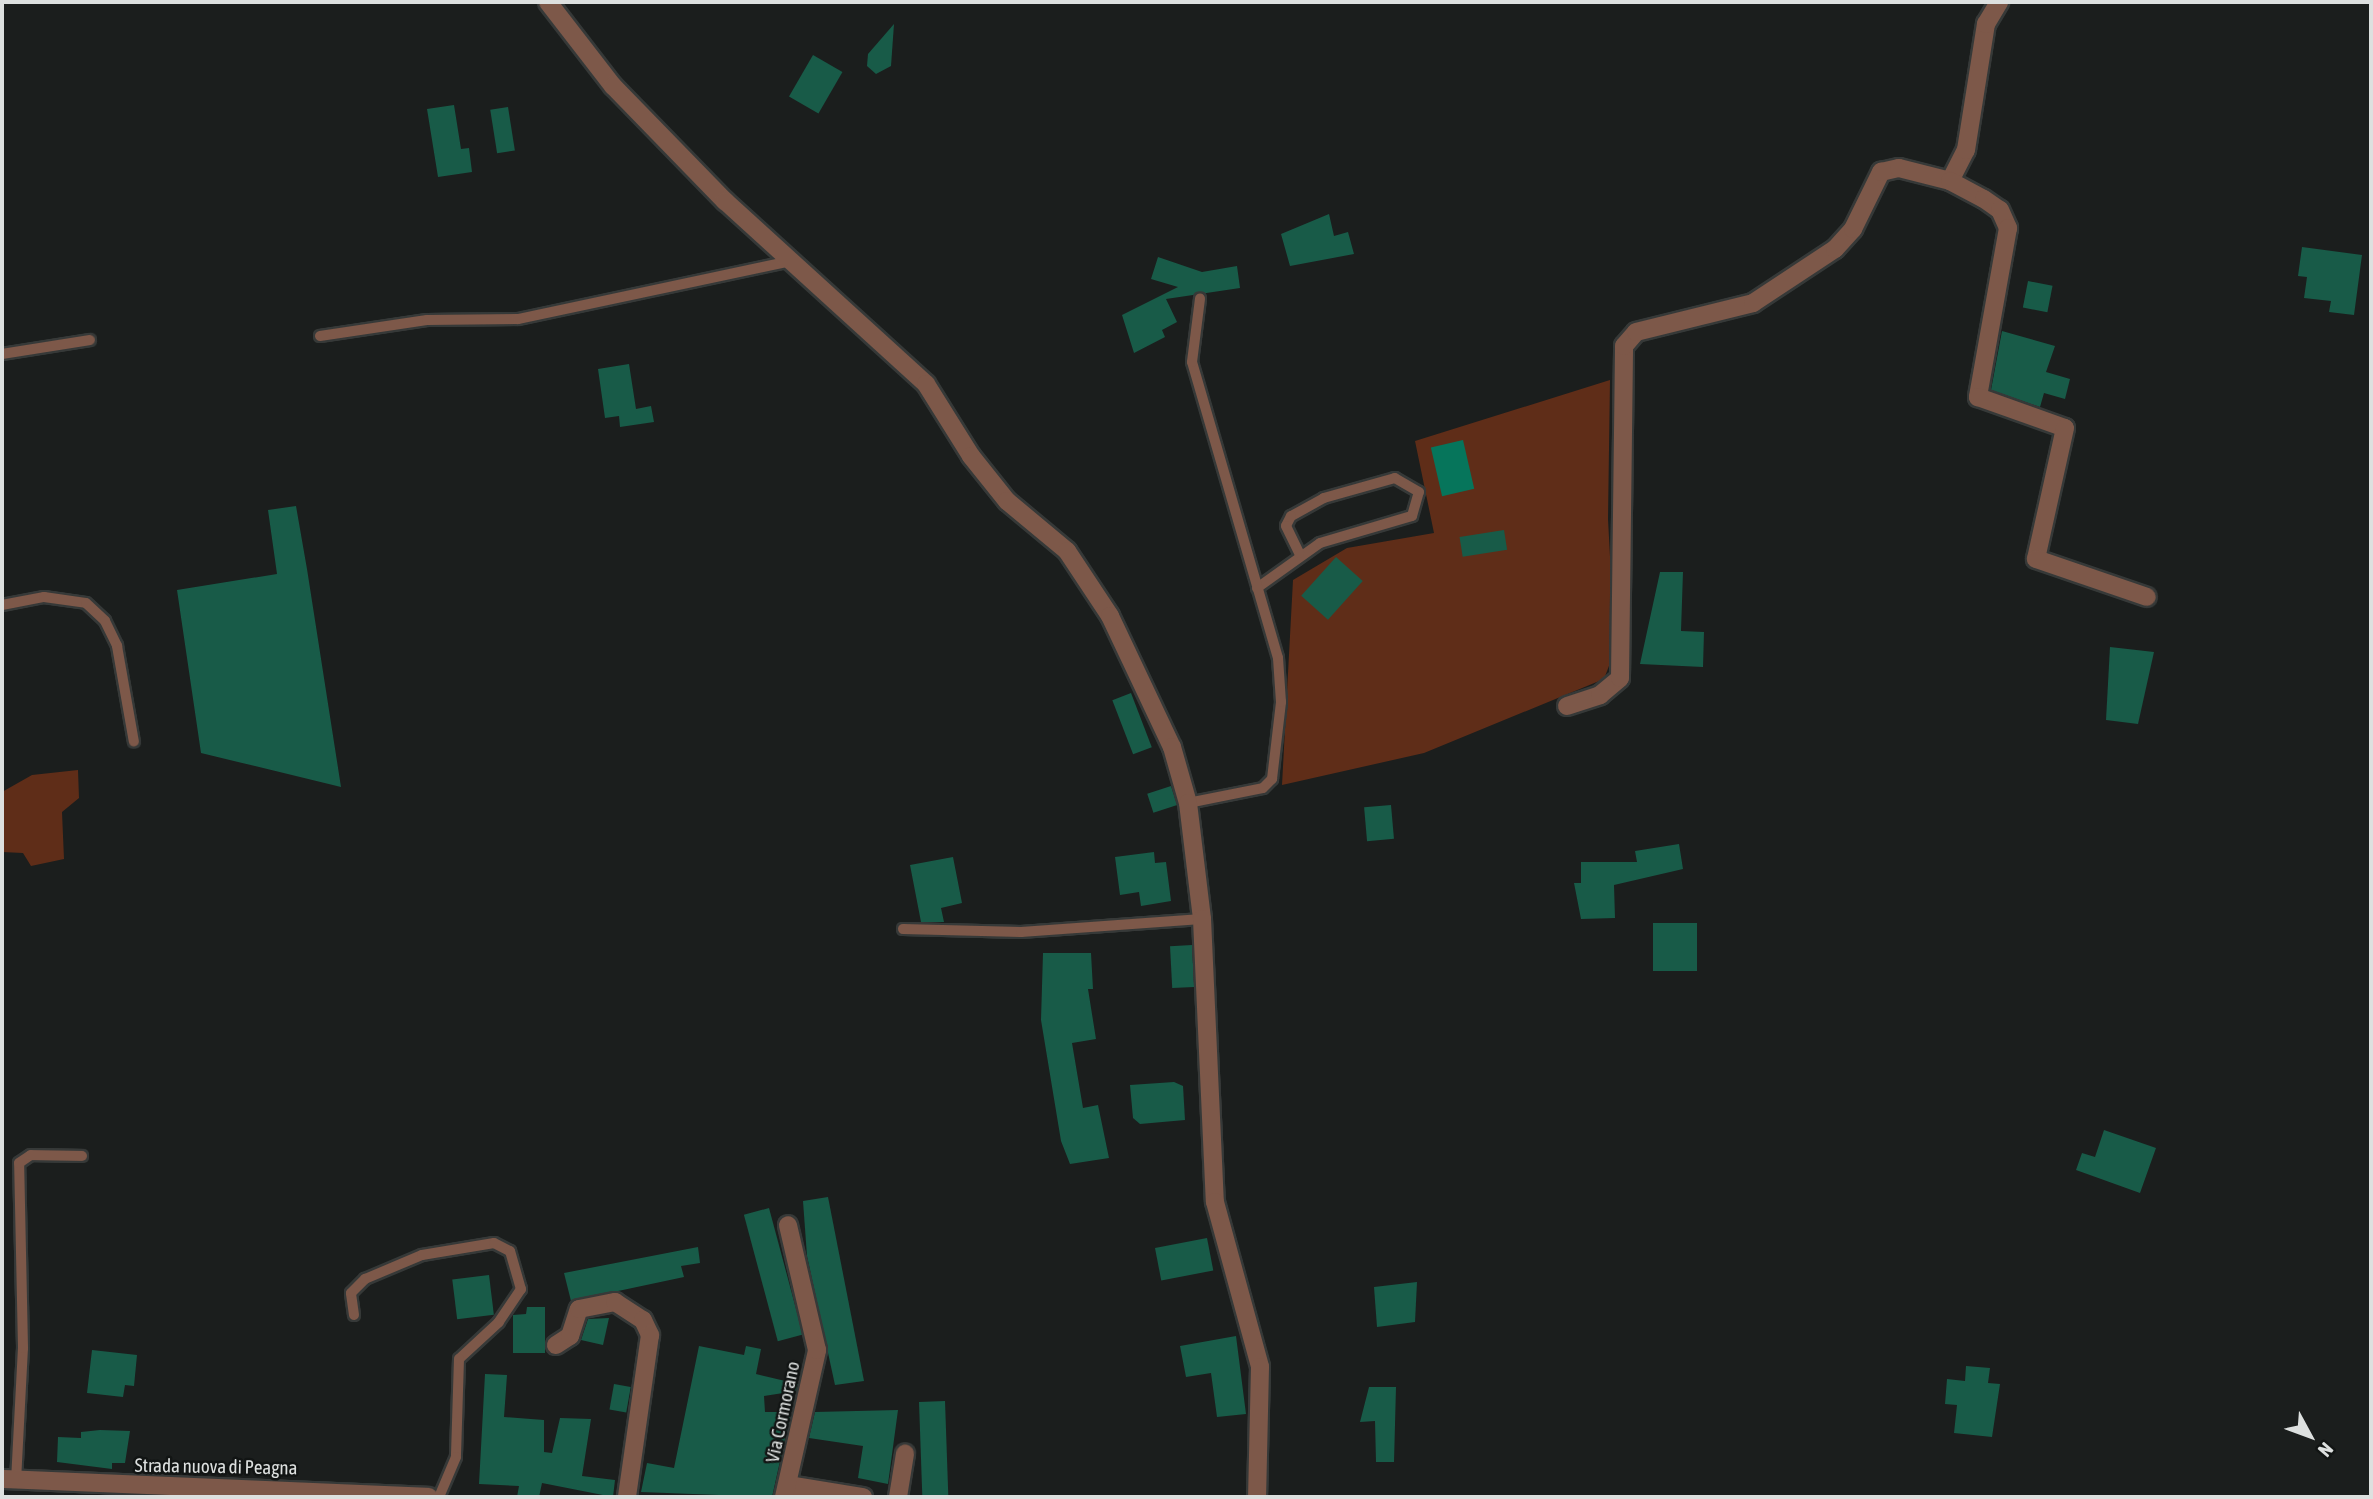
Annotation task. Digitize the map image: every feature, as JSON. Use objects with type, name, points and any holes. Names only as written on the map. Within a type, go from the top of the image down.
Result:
[{"type":"street","points":[[548,2],[613,86],[792,261],[926,384],[1007,501],[1085,572],[1172,747],[1188,803],[1202,919],[1215,1202],[1260,1367],[1257,1497]]},
{"type":"street","points":[[1950,181],[1966,150],[1986,24],[1999,2]]},
{"type":"street","points":[[1567,706],[1600,695],[1620,678],[1624,346],[1636,332],[1753,303],[1835,249],[1853,229],[1881,172],[1899,168],[1950,181],[2000,209],[2008,228],[1978,397],[2065,428],[2035,559],[2147,597]]},
{"type":"street","name":"Via Cormorano","points":[[788,1225],[817,1350],[786,1491],[863,1497]]},
{"type":"street","points":[[556,1345],[570,1336],[579,1309],[615,1302],[643,1320],[650,1335],[627,1497]]},
{"type":"street","points":[[898,1497],[905,1454]]},
{"type":"street","name":"Strada nuova di Peagna","points":[[9,1480],[429,1497]]},
{"type":"lane","points":[[320,336],[427,320],[518,319],[792,261]]},
{"type":"lane","points":[[1188,803],[1263,788],[1272,779],[1281,702],[1278,658],[1192,362],[1200,299]]},
{"type":"lane","points":[[2,354],[90,340]]},
{"type":"lane","points":[[1257,588],[1299,553],[1412,516],[1419,492],[1395,478],[1324,498],[1291,516],[1286,526],[1299,553]]},
{"type":"lane","points":[[2,605],[44,597],[86,603],[105,621],[117,646],[134,742]]},
{"type":"lane","points":[[903,929],[1034,932],[1202,919]]},
{"type":"lane","points":[[9,1480],[23,1348],[19,1163],[31,1155],[82,1156]]},
{"type":"lane","points":[[354,1315],[351,1293],[365,1279],[411,1260],[494,1244],[510,1251],[521,1289],[499,1322],[459,1359],[456,1457],[439,1497]]},
{"type":"shaded area","points":[[1610,380],[1608,519],[1615,650],[1604,679],[1424,753],[1282,785],[1293,580],[1347,548],[1434,533],[1415,441]]},
{"type":"shaded area","points":[[1463,440],[1474,489],[1442,496],[1431,447]]},
{"type":"shaded area","points":[[78,770],[79,798],[62,812],[64,859],[31,866],[23,853],[2,852],[2,792],[32,775]]},
{"type":"building","points":[[894,24],[891,66],[876,74],[867,66],[868,54]]},
{"type":"building","points":[[813,55],[842,72],[818,114],[789,97]]},
{"type":"building","points":[[454,105],[461,149],[469,148],[472,172],[438,177],[427,109]]},
{"type":"building","points":[[508,107],[515,150],[497,153],[490,110]]},
{"type":"building","points":[[1329,214],[1334,236],[1348,232],[1354,254],[1290,266],[1281,234]]},
{"type":"building","points":[[2302,247],[2362,255],[2354,315],[2329,312],[2331,301],[2304,298],[2307,277],[2298,276]]},
{"type":"building","points":[[1158,257],[1202,272],[1237,266],[1240,288],[1166,299],[1177,322],[1162,330],[1165,337],[1134,353],[1122,315],[1178,287],[1151,279]]},
{"type":"building","points":[[2028,281],[2053,286],[2047,312],[2023,308]]},
{"type":"building","points":[[2002,331],[2055,346],[2046,372],[2070,379],[2065,399],[2044,393],[2040,407],[1991,390]]},
{"type":"building","points":[[629,364],[636,409],[651,406],[654,422],[620,427],[619,416],[605,418],[598,369]]},
{"type":"building","points":[[296,506],[341,787],[201,753],[177,590],[277,574],[268,510]]},
{"type":"building","points":[[1504,530],[1507,550],[1463,557],[1460,537]]},
{"type":"building","points":[[1336,557],[1363,581],[1328,620],[1301,596]]},
{"type":"building","points":[[1660,572],[1683,572],[1681,631],[1704,632],[1703,667],[1640,664]]},
{"type":"building","points":[[2110,647],[2154,652],[2138,724],[2106,720]]},
{"type":"building","points":[[1131,693],[1152,747],[1133,754],[1112,700]]},
{"type":"building","points":[[1171,786],[1177,805],[1153,813],[1147,794]]},
{"type":"building","points":[[1391,805],[1394,839],[1367,841],[1364,807]]},
{"type":"building","points":[[1679,844],[1683,869],[1614,885],[1615,918],[1581,919],[1574,883],[1581,883],[1581,862],[1637,862],[1635,851]]},
{"type":"building","points":[[1154,852],[1155,863],[1166,862],[1171,901],[1141,906],[1139,892],[1120,895],[1115,857]]},
{"type":"building","points":[[953,857],[962,903],[941,908],[944,922],[921,922],[910,865]]},
{"type":"building","points":[[1653,923],[1697,923],[1697,971],[1653,971]]},
{"type":"building","points":[[1192,945],[1194,987],[1172,988],[1170,946]]},
{"type":"building","points":[[1043,953],[1091,953],[1093,989],[1088,989],[1096,1039],[1072,1043],[1083,1108],[1098,1105],[1109,1158],[1070,1164],[1061,1141],[1041,1020]]},
{"type":"building","points":[[1174,1082],[1183,1086],[1185,1120],[1140,1124],[1133,1118],[1130,1085]]},
{"type":"building","points":[[2104,1130],[2156,1148],[2140,1193],[2076,1170],[2082,1153],[2095,1157]]},
{"type":"building","points":[[828,1197],[864,1381],[835,1385],[807,1256],[803,1201]]},
{"type":"building","points":[[769,1208],[803,1335],[778,1341],[744,1215]]},
{"type":"building","points":[[1207,1238],[1213,1270],[1161,1281],[1155,1248]]},
{"type":"building","points":[[698,1247],[700,1263],[681,1266],[684,1277],[571,1301],[564,1273]]},
{"type":"building","points":[[489,1275],[494,1315],[457,1319],[452,1280]]},
{"type":"building","points":[[1417,1282],[1415,1322],[1377,1327],[1374,1287]]},
{"type":"building","points":[[527,1307],[545,1307],[545,1353],[513,1353],[513,1315],[526,1314]]},
{"type":"building","points":[[609,1318],[603,1345],[581,1340],[588,1319]]},
{"type":"building","points":[[1236,1336],[1246,1414],[1217,1417],[1211,1373],[1186,1377],[1180,1346]]},
{"type":"building","points":[[699,1346],[744,1355],[746,1346],[761,1349],[756,1374],[798,1384],[796,1391],[764,1396],[765,1412],[791,1412],[772,1497],[641,1492],[647,1463],[674,1468]]},
{"type":"building","points":[[92,1350],[137,1355],[134,1386],[125,1385],[123,1397],[87,1393]]},
{"type":"building","points":[[1966,1366],[1990,1368],[1988,1383],[2000,1384],[1992,1437],[1954,1433],[1957,1405],[1945,1404],[1947,1379],[1965,1381]]},
{"type":"building","points":[[485,1374],[507,1375],[504,1417],[544,1420],[544,1452],[552,1453],[560,1418],[591,1419],[582,1476],[615,1480],[613,1497],[542,1483],[539,1497],[517,1497],[519,1486],[479,1484]]},
{"type":"building","points":[[614,1384],[631,1387],[626,1413],[609,1410]]},
{"type":"building","points":[[1369,1387],[1396,1387],[1394,1462],[1376,1462],[1375,1421],[1360,1422]]},
{"type":"building","points":[[945,1401],[948,1497],[922,1497],[919,1402]]},
{"type":"building","points":[[898,1410],[888,1484],[858,1478],[863,1446],[809,1438],[815,1412]]},
{"type":"building","points":[[130,1431],[125,1463],[112,1463],[112,1469],[57,1462],[58,1437],[81,1438],[81,1432]]}]
